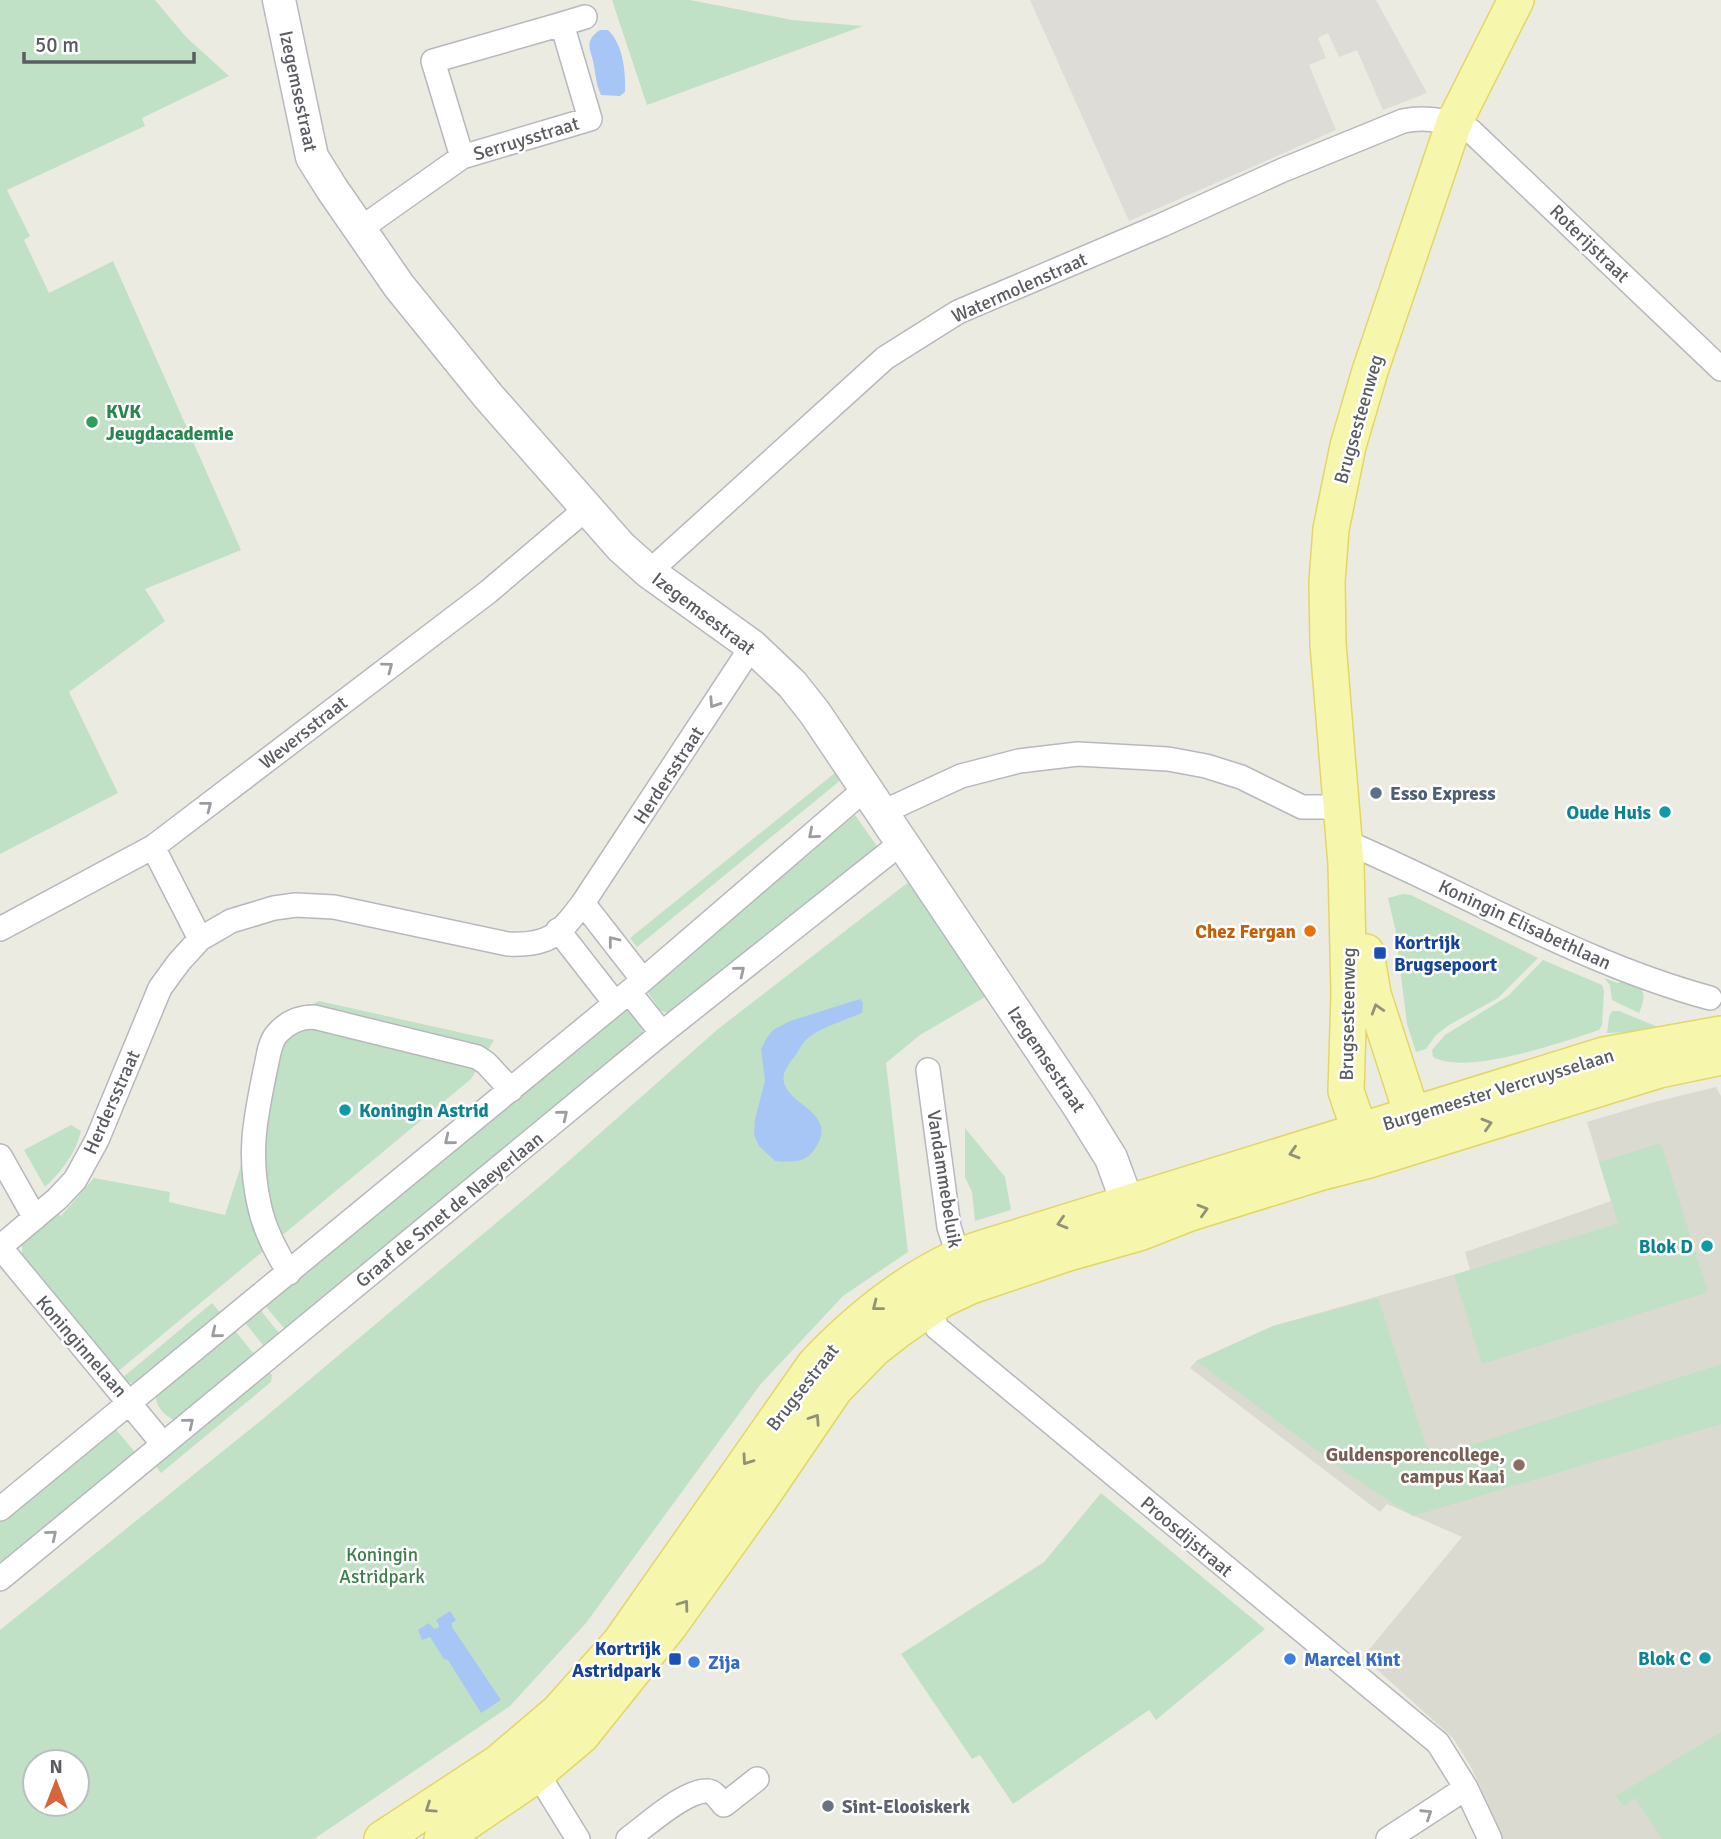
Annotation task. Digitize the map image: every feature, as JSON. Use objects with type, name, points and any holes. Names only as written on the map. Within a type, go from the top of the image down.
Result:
[{"type":"main road","name":"Brugsesteenweg","points":[[1364,1146],[1346,1091],[1349,994],[1345,852],[1327,607],[1335,507],[1348,446],[1370,371],[1454,123],[1516,0]]},
{"type":"main road","name":"Brugsesteenweg","points":[[1345,852],[1359,893],[1373,994],[1416,1129]]},
{"type":"main road","name":"Burgemeester Vercruysselaan","points":[[1364,1146],[1416,1129],[1604,1055],[1721,1034]]},
{"type":"main road","name":"Burgemeester Vercruysselaan","points":[[1416,1129],[1721,1057]]},
{"type":"main road","name":"Brugsestraat","points":[[529,1759],[581,1736],[670,1625],[835,1389],[921,1296],[964,1272],[1065,1254],[1133,1218],[1364,1146]]},
{"type":"main road","points":[[382,1839],[498,1763],[529,1759]]},
{"type":"main road","points":[[442,1839],[529,1759]]},
{"type":"street","name":"Izegemsestraat","points":[[279,0],[312,157],[399,285],[489,397],[621,547],[649,572],[752,646],[792,684],[815,713],[1078,1105],[1111,1158],[1133,1218]]},
{"type":"street","name":"Serruysstraat","points":[[462,157],[433,61],[585,17]]},
{"type":"street","name":"Serruysstraat","points":[[360,229],[462,157],[600,118],[562,24]]},
{"type":"street","name":"Watermolenstraat","points":[[649,572],[885,358],[958,312],[1283,170],[1403,121],[1417,118],[1454,123]]},
{"type":"street","name":"Roterijstraat","points":[[1454,123],[1482,140],[1721,369]]},
{"type":"street","name":"Weversstraat","points":[[0,929],[153,847],[488,592],[587,508]]},
{"type":"street","name":"Herdersstraat","points":[[0,1247],[75,1180],[97,1140],[160,988],[178,962],[200,939],[231,920],[296,905],[334,907],[508,943],[530,945],[546,940],[569,921],[583,903],[752,646]]},
{"type":"street","points":[[0,1509],[629,991],[873,801],[1019,761],[1079,754],[1168,759],[1206,766],[1241,777],[1302,807],[1340,807]]},
{"type":"street","name":"Graaf de Smet de Naeyerlaan","points":[[0,1579],[662,1033],[901,843]]},
{"type":"street","points":[[153,847],[200,939]]},
{"type":"street","name":"Koningin Elisabethlaan","points":[[1345,852],[1398,864],[1565,944],[1667,986],[1710,998]]},
{"type":"street","points":[[583,903],[629,991],[662,1033]]},
{"type":"street","points":[[558,930],[629,991]]},
{"type":"street","points":[[289,1273],[273,1245],[259,1206],[252,1139],[271,1045],[282,1029],[293,1021],[314,1017],[453,1049],[477,1057],[511,1090]]},
{"type":"street","name":"Vandammebeluik","points":[[928,1070],[949,1227],[964,1272]]},
{"type":"street","points":[[0,1156],[34,1218]]},
{"type":"street","name":"Koninginnelaan","points":[[0,1247],[107,1378],[131,1402],[163,1444]]},
{"type":"street","name":"Proosdijstraat","points":[[921,1296],[937,1328],[1438,1743],[1465,1788],[1490,1839]]},
{"type":"street","points":[[529,1759],[578,1839]]},
{"type":"street","points":[[628,1839],[691,1794],[707,1791],[714,1793],[724,1805],[757,1779]]},
{"type":"street","points":[[1388,1839],[1465,1788]]},
{"type":"shaded area","points":[[1030,0],[1376,0],[1427,93],[1383,110],[1357,50],[1339,57],[1328,33],[1318,38],[1326,58],[1309,65],[1336,130],[1129,221]]},
{"type":"shaded area","name":"Guldensporencollege, campus Kaai","points":[[1716,1087],[1721,1096],[1721,1839],[1503,1839],[1472,1769],[1453,1738],[1363,1657],[1462,1537],[1387,1504],[1380,1512],[1190,1368],[1196,1361],[1273,1326],[1470,1270],[1465,1252],[1611,1201],[1587,1122]]},
{"type":"green space","name":"KVK Jeugdacademie","points":[[0,0],[155,0],[186,37],[229,76],[142,118],[145,126],[7,190],[30,236],[24,240],[49,293],[113,261],[241,550],[145,589],[165,621],[69,692],[118,793],[0,854]]},
{"type":"green space","points":[[612,0],[690,0],[792,20],[863,26],[647,105]]},
{"type":"green space","points":[[841,768],[847,775],[637,947],[630,938]]},
{"type":"green space","points":[[855,815],[879,849],[672,1015],[660,1010],[647,991],[651,981]]},
{"type":"green space","name":"Koningin Astridpark","points":[[910,881],[985,997],[920,1035],[886,1063],[908,1252],[843,1296],[760,1385],[586,1623],[510,1706],[314,1839],[0,1839],[0,1630],[258,1423],[546,1181],[718,1029]]},
{"type":"green space","points":[[1411,895],[1538,958],[1498,998],[1449,1025],[1436,1035],[1426,1049],[1416,1052],[1407,1024],[1395,928],[1388,898]]},
{"type":"green space","points":[[1543,960],[1602,985],[1602,1025],[1599,1030],[1539,1049],[1491,1060],[1448,1062],[1433,1057],[1432,1050],[1445,1035],[1508,996]]},
{"type":"green space","points":[[1604,978],[1617,983],[1631,979],[1636,983],[1643,994],[1639,1013],[1612,1000],[1610,985]]},
{"type":"green space","points":[[319,1001],[494,1040],[471,1079],[116,1373],[22,1259],[22,1243],[56,1212],[61,1216],[94,1178],[170,1192],[169,1202],[225,1215],[258,1113],[272,1050],[299,1012]]},
{"type":"green space","points":[[626,1009],[642,1026],[645,1037],[289,1334],[262,1302],[619,1010]]},
{"type":"green space","points":[[1612,1011],[1619,1011],[1658,1027],[1649,1031],[1607,1033]]},
{"type":"green space","points":[[71,1125],[81,1131],[76,1147],[45,1187],[24,1150]]},
{"type":"green space","points":[[965,1128],[1005,1177],[1011,1210],[975,1221],[972,1192],[965,1177]]},
{"type":"green space","points":[[1661,1143],[1708,1292],[1482,1364],[1454,1275],[1618,1223],[1599,1162]]},
{"type":"green space","points":[[1378,1298],[1430,1458],[1721,1364],[1721,1424],[1413,1516],[1357,1480],[1196,1361],[1273,1326]]},
{"type":"green space","points":[[212,1303],[224,1317],[136,1385],[121,1379]]},
{"type":"green space","points":[[258,1307],[283,1338],[267,1350],[242,1319]]},
{"type":"green space","points":[[232,1327],[258,1359],[180,1421],[166,1415],[157,1403],[156,1393]]},
{"type":"green space","points":[[266,1368],[272,1375],[271,1382],[161,1473],[152,1462]]},
{"type":"green space","points":[[113,1426],[139,1457],[0,1572],[0,1519]]},
{"type":"green space","points":[[1101,1493],[1265,1629],[1156,1720],[1149,1710],[1013,1804],[980,1755],[972,1759],[901,1654],[1044,1562]]},
{"type":"green space","points":[[1721,1732],[1721,1839],[1662,1839],[1635,1798],[1623,1806],[1616,1796]]},
{"type":"water","points":[[600,30],[608,30],[620,50],[625,92],[620,96],[601,95],[598,87],[590,43],[594,34]]},
{"type":"water","points":[[860,999],[863,1003],[862,1013],[808,1038],[786,1069],[784,1084],[815,1116],[821,1125],[821,1136],[814,1150],[806,1158],[775,1161],[759,1146],[754,1135],[755,1119],[765,1081],[761,1049],[766,1039],[773,1030],[790,1021]]},
{"type":"water","points":[[450,1611],[456,1620],[452,1627],[501,1700],[481,1713],[448,1660],[444,1659],[430,1637],[422,1640],[418,1630],[429,1623],[434,1629],[438,1628],[436,1620]]},
{"type":"place","name":"KVK Jeugdacademie","points":[[92,422]]},
{"type":"place","name":"Esso Express","points":[[1376,793]]},
{"type":"place","name":"Oude Huis","points":[[1665,812]]},
{"type":"place","name":"Chez Fergan","points":[[1310,931]]},
{"type":"place","name":"Kortrijk Brugsepoort","points":[[1380,953]]},
{"type":"place","name":"Koningin Astrid","points":[[345,1110]]},
{"type":"place","name":"Blok D","points":[[1707,1246]]},
{"type":"place","name":"Guldensporencollege, campus Kaai","points":[[1519,1465]]},
{"type":"place","name":"Blok C","points":[[1705,1658]]},
{"type":"place","name":"Kortrijk Astridpark","points":[[675,1659]]},
{"type":"place","name":"Marcel Kint","points":[[1290,1659]]},
{"type":"place","name":"Zija","points":[[694,1662]]},
{"type":"place","name":"Sint-Elooiskerk","points":[[828,1806]]}]
